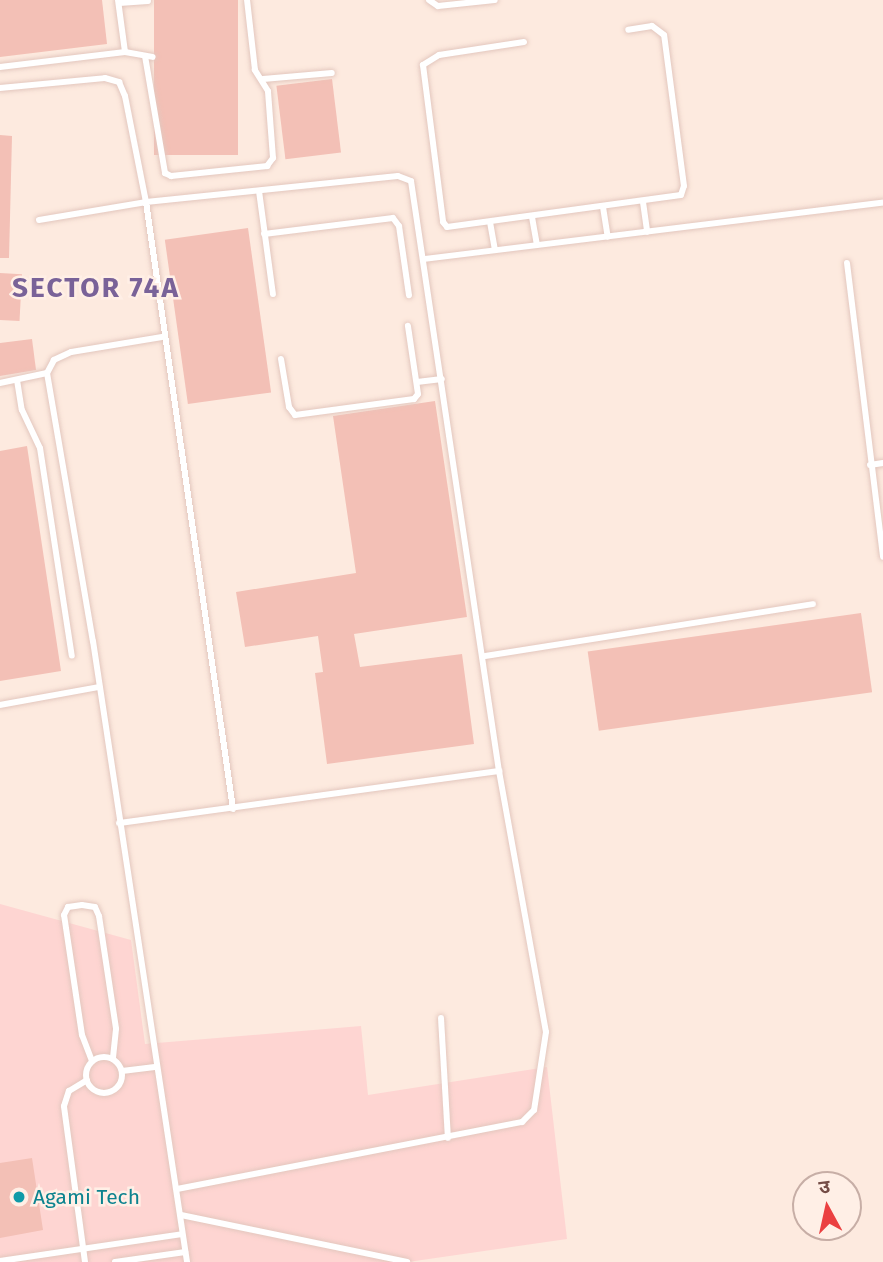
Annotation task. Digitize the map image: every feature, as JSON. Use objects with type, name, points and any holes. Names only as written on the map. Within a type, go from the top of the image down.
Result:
[{"type":"lane","points":[[145,56],[162,169],[171,176],[267,166],[274,158],[263,79],[255,70],[247,0]]},
{"type":"lane","points":[[429,0],[438,6],[495,0]]},
{"type":"lane","points":[[125,52],[118,2],[148,1]]},
{"type":"lane","points":[[524,42],[439,55],[423,65],[421,71],[443,222],[453,227],[681,195],[684,186],[664,35],[652,26],[628,30]]},
{"type":"lane","points":[[0,67],[125,52],[153,57]]},
{"type":"lane","points":[[263,79],[332,73]]},
{"type":"lane","points":[[0,88],[95,78],[119,82],[146,202],[162,337],[233,809]]},
{"type":"lane","points":[[39,220],[146,202],[259,191],[405,177],[412,184],[485,656],[499,771],[546,1032],[533,1115],[522,1122],[177,1189]]},
{"type":"lane","points":[[259,191],[273,294]]},
{"type":"lane","points":[[643,202],[647,232]]},
{"type":"lane","points":[[424,259],[883,203]]},
{"type":"lane","points":[[603,207],[608,237]]},
{"type":"lane","points":[[532,217],[537,245]]},
{"type":"lane","points":[[264,234],[393,218],[399,226],[409,295]]},
{"type":"lane","points":[[490,222],[495,250]]},
{"type":"lane","points":[[847,262],[883,556]]},
{"type":"lane","points":[[281,359],[289,407],[295,415],[414,399],[417,382],[408,326]]},
{"type":"lane","points":[[162,337],[71,352],[54,360],[47,373],[99,687],[155,1067],[187,1262]]},
{"type":"lane","points":[[0,383],[47,373]]},
{"type":"lane","points":[[417,382],[442,379]]},
{"type":"lane","points":[[17,380],[22,410],[40,448],[46,474],[72,656]]},
{"type":"lane","points":[[870,465],[883,463]]},
{"type":"lane","points":[[485,656],[814,604]]},
{"type":"lane","points":[[0,705],[99,687]]},
{"type":"lane","points":[[119,823],[499,771]]},
{"type":"lane","points":[[85,1262],[64,1106],[69,1091],[87,1080],[92,1061],[82,1035],[64,915],[68,907],[93,905],[99,916],[116,1029],[113,1059],[122,1071],[119,1085],[106,1093],[95,1090],[87,1080]]},
{"type":"lane","points":[[441,1018],[447,1138]]},
{"type":"lane","points":[[92,1061],[113,1059]]},
{"type":"lane","points":[[122,1071],[155,1067]]},
{"type":"lane","points":[[181,1215],[407,1262]]},
{"type":"lane","points":[[0,1261],[182,1234]]},
{"type":"lane","points":[[115,1262],[185,1252]]},
{"type":"shaded area","points":[[0,904],[131,940],[145,1044],[361,1026],[368,1095],[547,1067],[567,1239],[408,1262],[0,1262]]},
{"type":"building","points":[[0,0],[102,0],[107,44],[0,57]]},
{"type":"building","points":[[154,0],[238,0],[238,155],[154,155]]},
{"type":"building","points":[[332,79],[341,152],[285,159],[276,86]]},
{"type":"building","points":[[0,135],[12,136],[9,258],[0,258]]},
{"type":"building","points":[[248,228],[271,392],[188,404],[165,240]]},
{"type":"building","points":[[0,273],[22,274],[20,321],[0,320]]},
{"type":"building","points":[[32,339],[36,370],[0,376],[0,343]]},
{"type":"building","points":[[435,401],[467,617],[354,634],[360,667],[462,654],[474,744],[327,764],[315,673],[323,672],[318,636],[245,647],[236,592],[356,573],[333,416]]},
{"type":"building","points":[[27,446],[61,671],[0,681],[0,451]]},
{"type":"building","points":[[861,613],[872,692],[599,731],[588,651]]},
{"type":"building","name":"Agami Tech","points":[[32,1158],[43,1230],[0,1238],[0,1163]]},
{"type":"place","name":"Agami Tech","points":[[19,1197]]},
{"type":"district","name":"SECTOR 74A","points":[[96,288]]}]
